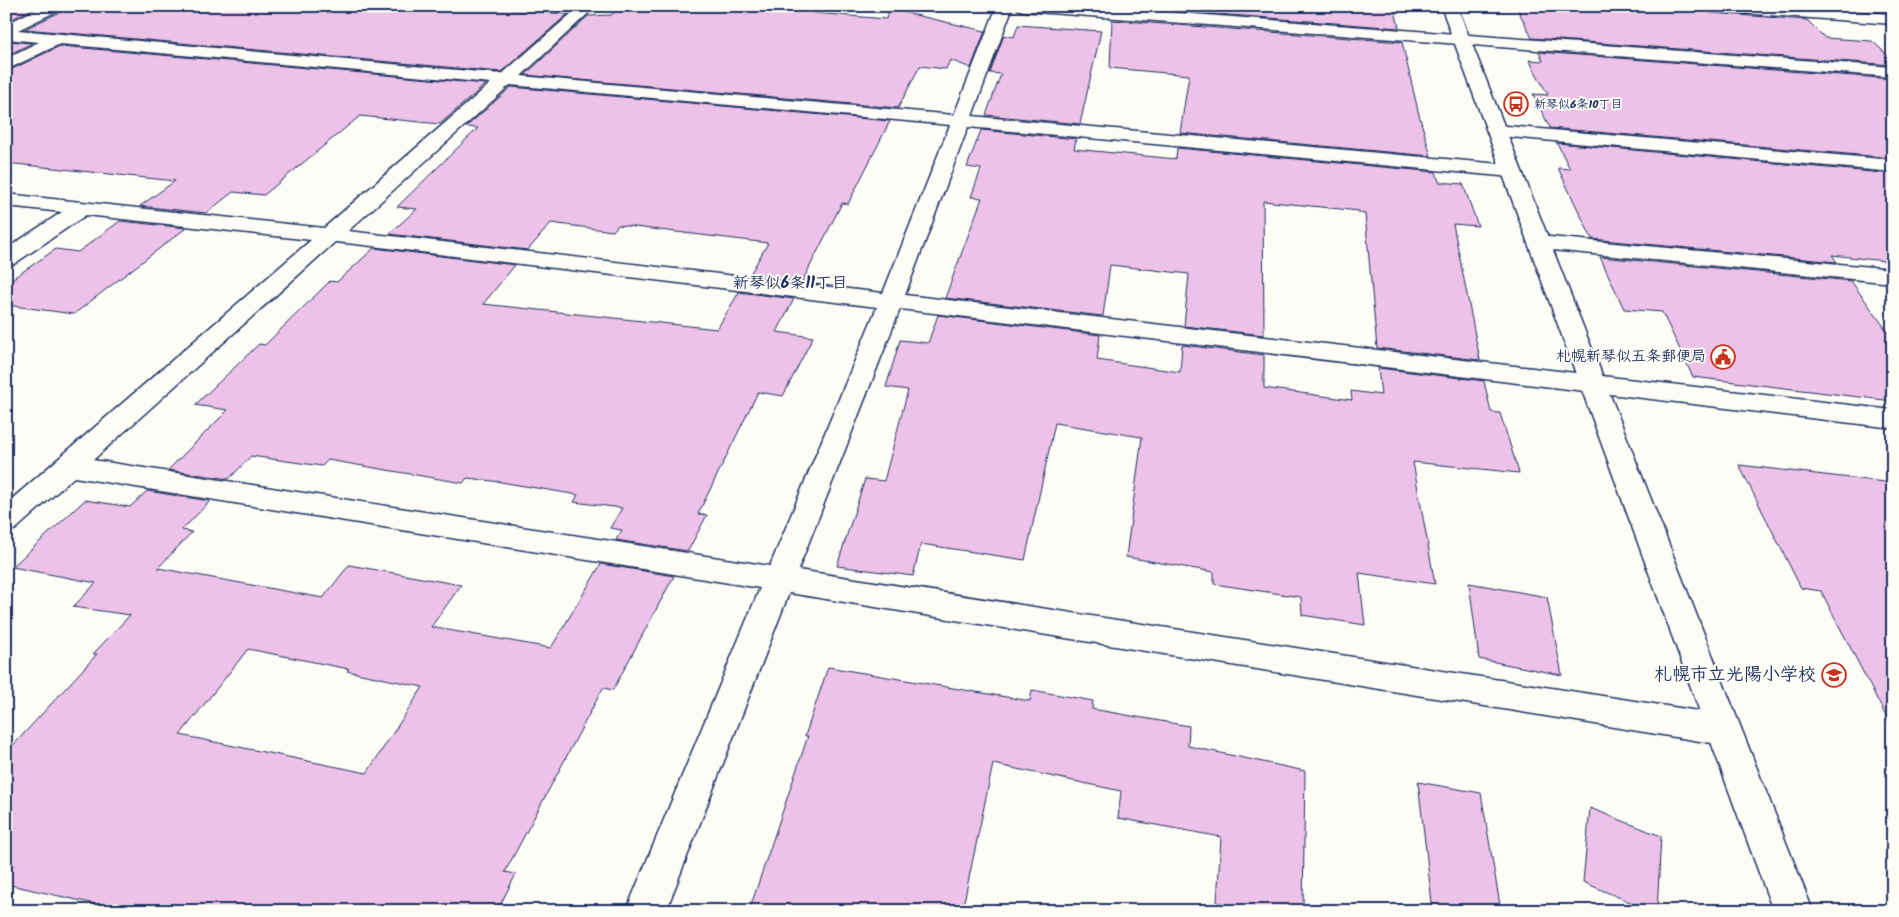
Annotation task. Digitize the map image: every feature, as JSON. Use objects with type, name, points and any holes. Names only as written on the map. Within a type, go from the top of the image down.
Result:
[{"type":"street","points":[[6,32],[56,6]]},
{"type":"street","points":[[6,521],[588,6]]},
{"type":"street","points":[[646,911],[891,301],[1005,6]]},
{"type":"street","points":[[1023,6],[1230,14],[1461,39],[1893,72]]},
{"type":"street","points":[[1448,6],[1793,911]]},
{"type":"street","points":[[1711,6],[1892,20]]},
{"type":"street","points":[[1876,6],[1892,20]]},
{"type":"street","points":[[6,32],[58,39],[1511,171]]},
{"type":"street","points":[[6,66],[58,39]]},
{"type":"street","points":[[1496,131],[1893,166]]},
{"type":"street","points":[[6,200],[891,301],[1893,419]]},
{"type":"street","points":[[6,259],[82,209]]},
{"type":"street","points":[[1539,243],[1893,276]]},
{"type":"street","points":[[68,466],[1724,730]]},
{"type":"building","points":[[6,6],[38,6],[6,22]]},
{"type":"building","points":[[65,6],[448,6],[568,14],[501,72],[25,29],[62,11]]},
{"type":"building","points":[[622,6],[820,6],[814,13],[886,19],[889,9],[985,31],[971,68],[950,60],[946,69],[920,66],[898,108],[525,75],[588,16],[611,15]]},
{"type":"building","points":[[1115,6],[1394,6],[1399,28]]},
{"type":"building","points":[[1516,6],[1702,6],[1705,11],[1711,13],[1807,20],[1825,38],[1872,41],[1893,60],[1893,65],[1532,38]]},
{"type":"building","points":[[1112,20],[1402,42],[1419,115],[1431,156],[1180,133],[1189,75],[1110,68]]},
{"type":"building","points":[[1018,25],[1101,31],[1080,124],[986,115],[1001,74],[990,73],[1004,35],[1014,37]]},
{"type":"building","points":[[6,41],[32,43],[6,56]]},
{"type":"building","points":[[60,46],[486,84],[440,124],[360,116],[264,195],[233,192],[206,213],[140,206],[175,181],[6,163],[6,72]]},
{"type":"building","points":[[1539,52],[1893,79],[1893,158],[1550,128],[1533,94],[1548,95],[1529,60],[1543,61]]},
{"type":"building","points":[[511,87],[890,121],[848,204],[842,203],[802,282],[749,276],[768,243],[618,225],[613,231],[551,223],[528,250],[389,234],[417,209],[397,207],[478,128],[466,127]]},
{"type":"building","points":[[981,130],[1076,139],[1074,149],[1176,159],[1177,148],[1436,172],[1439,182],[1463,184],[1478,226],[1453,224],[1480,360],[1377,348],[1365,214],[1359,213],[1359,211],[1263,201],[1264,335],[1184,326],[1189,274],[1110,265],[1103,316],[945,298],[982,198],[971,197],[981,169],[967,167]]},
{"type":"building","points":[[1557,143],[1893,174],[1893,262],[1832,255],[1837,262],[1592,239],[1558,168],[1570,169]]},
{"type":"building","points":[[120,221],[186,228],[74,314],[6,305],[6,283],[56,249],[78,252]]},
{"type":"building","points":[[374,248],[515,265],[483,304],[717,329],[739,292],[794,299],[777,332],[813,337],[783,396],[758,392],[698,514],[707,515],[688,551],[616,540],[622,530],[610,528],[622,508],[574,502],[578,495],[501,482],[467,478],[463,483],[328,460],[322,466],[251,456],[229,479],[168,470],[228,410],[195,405],[259,344],[265,345],[330,281],[337,282]]},
{"type":"building","points":[[1600,257],[1851,281],[1893,339],[1893,401],[1693,377],[1662,312],[1624,309]]},
{"type":"building","points":[[938,315],[1100,335],[1097,360],[1180,372],[1182,345],[1264,355],[1264,388],[1352,400],[1351,391],[1381,395],[1378,368],[1484,381],[1491,412],[1500,413],[1519,473],[1413,462],[1435,584],[1359,573],[1365,625],[1302,615],[1301,597],[1214,584],[1214,572],[1126,557],[1142,437],[1055,423],[1025,560],[921,544],[913,576],[837,566],[865,479],[884,481],[908,390],[886,387],[900,340],[928,343]]},
{"type":"building","points":[[1739,465],[1893,483],[1893,730],[1821,591],[1801,588]]},
{"type":"building","points":[[147,491],[210,501],[182,530],[192,532],[158,568],[323,598],[349,565],[461,585],[431,627],[551,648],[601,564],[674,576],[613,690],[603,688],[505,872],[516,874],[497,911],[126,911],[6,884],[6,753],[97,654],[93,654],[130,615],[73,607],[96,583],[12,567],[85,500],[130,507]],"holes":[[[248,649],[349,669],[347,671],[423,687],[367,773],[180,735]]]},
{"type":"building","points":[[1469,583],[1547,597],[1562,675],[1479,659]]},
{"type":"building","points":[[828,667],[1030,701],[1032,690],[1093,701],[1092,709],[1189,726],[1188,746],[1305,771],[1303,911],[1253,911],[1217,902],[1221,837],[1118,818],[1121,791],[993,764],[962,911],[749,911],[808,736],[805,736]]},
{"type":"building","points":[[1418,782],[1481,793],[1501,911],[1433,911]]},
{"type":"building","points":[[1590,808],[1661,836],[1657,911],[1651,911],[1583,882]]},
{"type":"place","name":"新琴似6条10丁目","points":[[1516,104]]},
{"type":"place","name":"札幌新琴似五条郵便局","points":[[1723,357]]},
{"type":"place","name":"札幌市立光陽小学校","points":[[1834,675]]},
{"type":"district","name":"新琴似6条11丁目","points":[[790,283]]}]
